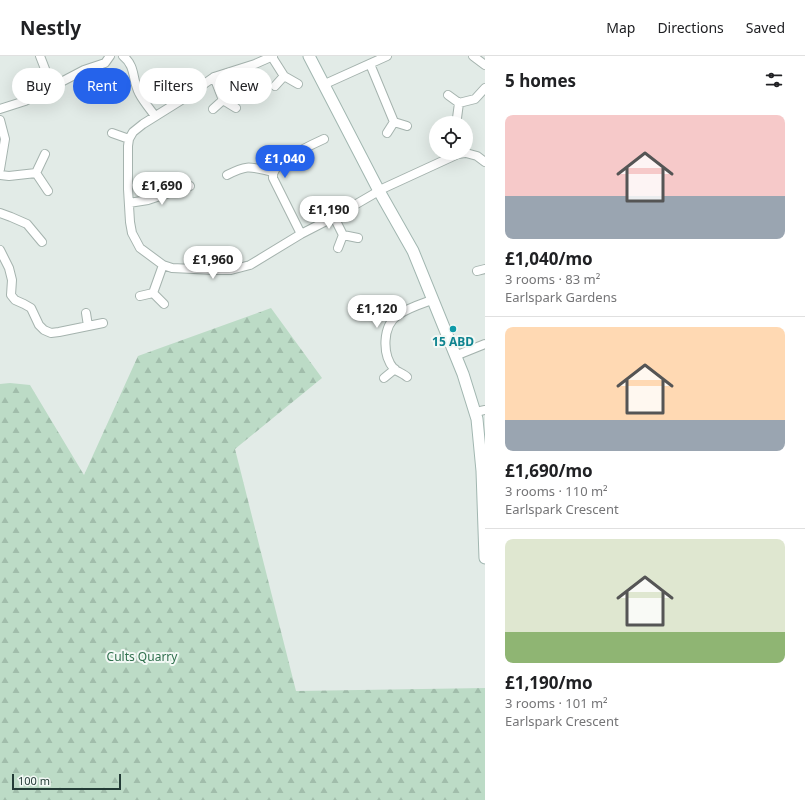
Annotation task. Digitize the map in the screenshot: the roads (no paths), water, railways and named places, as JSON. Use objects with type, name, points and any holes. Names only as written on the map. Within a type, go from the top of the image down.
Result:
[{"type":"street","points":[[40,56],[45,68]]},
{"type":"street","points":[[65,80],[84,70],[105,63],[110,56]]},
{"type":"street","points":[[123,56],[128,59],[132,66],[136,88],[155,116]]},
{"type":"street","points":[[298,84],[284,76],[272,56],[255,64],[214,77],[183,99],[143,124],[134,132],[130,139],[128,154],[129,203],[132,233],[140,248],[163,265],[177,268],[231,270],[243,267],[264,257],[301,234],[399,180],[444,160]]},
{"type":"street","points":[[309,56],[325,84],[379,191],[413,252],[455,356],[480,411],[485,558]]},
{"type":"street","points":[[325,84],[387,56]]},
{"type":"street","points":[[473,56],[485,65]]},
{"type":"street","points":[[370,64],[394,122]]},
{"type":"street","points":[[275,86],[284,76]]},
{"type":"street","points":[[459,103],[475,99],[485,88]]},
{"type":"street","points":[[448,95],[459,103]]},
{"type":"street","points":[[457,116],[459,103]]},
{"type":"street","points":[[0,109],[18,104]]},
{"type":"street","points":[[213,109],[219,104]]},
{"type":"street","points":[[230,104],[236,108]]},
{"type":"street","points":[[0,120],[5,139],[0,169]]},
{"type":"street","points":[[394,122],[407,126]]},
{"type":"street","points":[[387,133],[394,122]]},
{"type":"street","points":[[112,133],[130,139]]},
{"type":"street","points":[[301,234],[273,178],[273,172],[296,152],[324,139]]},
{"type":"street","points":[[36,172],[45,154]]},
{"type":"street","points":[[473,155],[485,162]]},
{"type":"street","points":[[227,175],[249,166],[273,172]]},
{"type":"street","points":[[0,175],[9,176],[36,172]]},
{"type":"street","points":[[36,172],[48,190]]},
{"type":"street","points":[[129,203],[148,200],[190,186]]},
{"type":"street","points":[[0,213],[27,224],[42,242]]},
{"type":"street","points":[[334,217],[343,235],[338,248]]},
{"type":"street","points":[[343,235],[358,238]]},
{"type":"street","points":[[0,250],[11,274],[11,295],[15,300],[31,308],[39,325],[44,330],[51,333],[103,323]]},
{"type":"street","points":[[153,293],[163,265]]},
{"type":"street","points":[[140,296],[153,293]]},
{"type":"street","points":[[153,293],[164,304]]},
{"type":"street","points":[[408,377],[394,369],[387,354],[385,346],[387,330],[391,322],[398,314],[432,300]]},
{"type":"street","points":[[86,314],[88,326]]},
{"type":"street","points":[[455,356],[485,344]]},
{"type":"street","points":[[384,378],[394,369]]},
{"type":"place","name":"15 ABD","points":[[453,329]]},
{"type":"park label","name":"Cults Quarry","points":[[142,657]]}]
